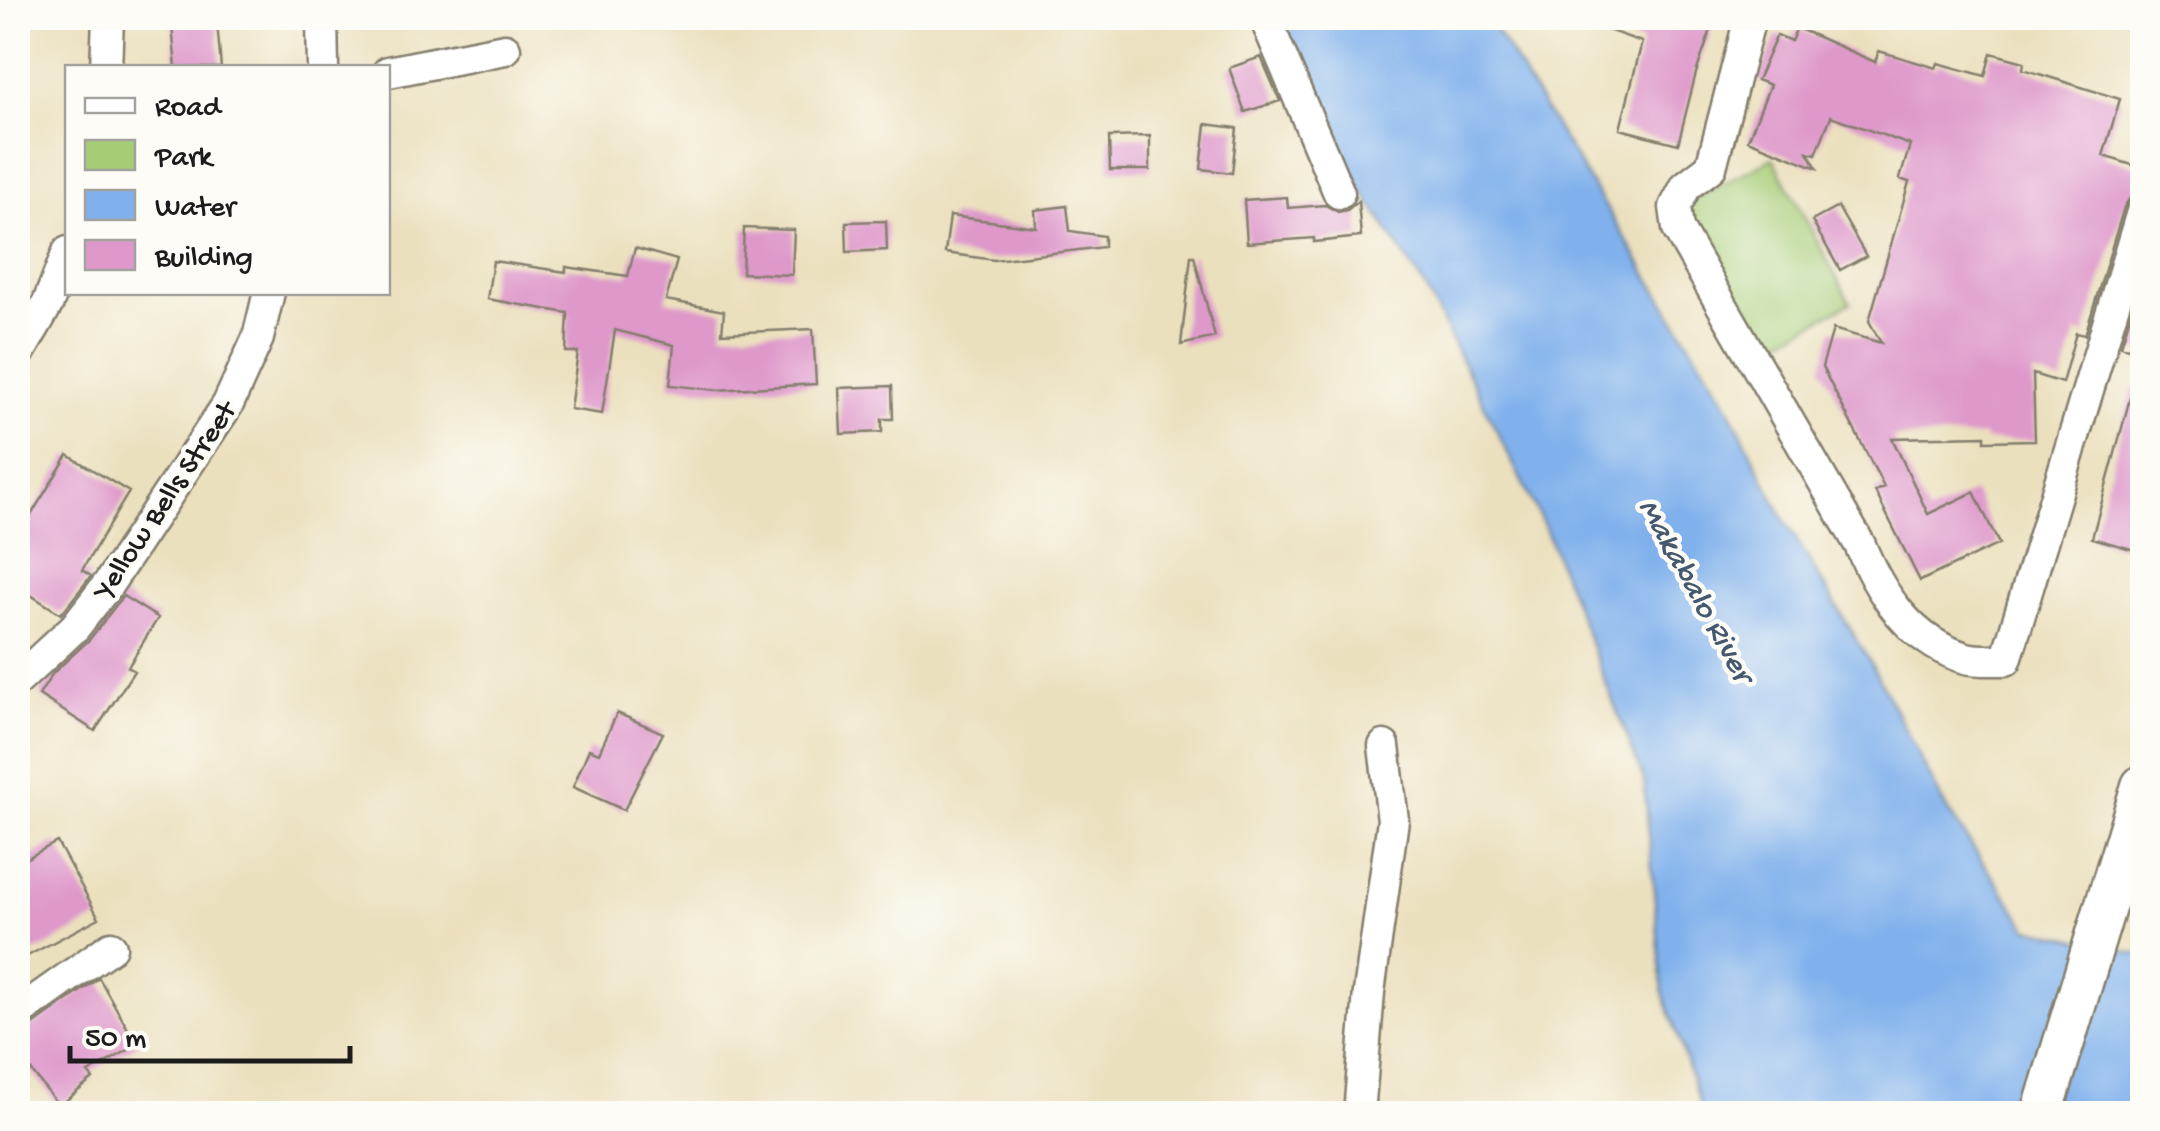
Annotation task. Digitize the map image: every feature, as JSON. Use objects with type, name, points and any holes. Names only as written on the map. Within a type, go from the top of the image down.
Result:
[{"type":"street","points":[[106,65],[108,18]]},
{"type":"street","points":[[322,18],[323,65]]},
{"type":"street","points":[[1265,18],[1339,193]]},
{"type":"street","points":[[1750,18],[1710,167],[1686,186],[1674,207],[1678,229],[1901,619],[1967,658],[2006,660],[2142,212]]},
{"type":"street","points":[[390,72],[504,50]]},
{"type":"street","points":[[18,354],[48,303],[65,260]]},
{"type":"street","name":"Yellow Bells Street","points":[[18,680],[75,627],[110,583],[228,404],[258,338],[268,295]]},
{"type":"street","points":[[1360,1114],[1369,992],[1392,820],[1384,746]]},
{"type":"street","points":[[2042,1114],[2142,786]]},
{"type":"street","points":[[18,1013],[112,947]]},
{"type":"green space","points":[[1773,158],[1850,303],[1763,350],[1686,204]]},
{"type":"water","name":"Makabalo River","points":[[1278,18],[1487,18],[1492,24],[1724,398],[1784,519],[1868,658],[1946,808],[2028,928],[2142,955],[2142,1113],[1703,1113],[1663,992],[1644,780],[1545,528],[1426,289],[1329,139]]},
{"type":"building","points":[[1586,18],[1715,18],[1678,144],[1620,129],[1642,42],[1585,22]]},
{"type":"building","points":[[217,22],[221,65],[176,65],[172,25]]},
{"type":"building","points":[[1797,28],[1875,62],[1879,51],[1936,68],[1938,63],[1985,76],[1991,53],[2024,62],[2023,69],[2120,99],[2103,156],[2142,168],[2142,194],[2130,198],[2124,207],[2085,335],[2076,333],[2062,383],[2033,374],[2035,440],[1985,441],[1985,436],[1892,438],[1928,514],[1974,492],[1999,544],[1920,581],[1875,491],[1884,487],[1822,367],[1833,329],[1881,343],[1869,321],[1909,182],[1900,179],[1910,145],[1831,116],[1816,154],[1808,152],[1817,168],[1748,140],[1770,85],[1757,80],[1777,35],[1791,41]]},
{"type":"building","points":[[1261,57],[1280,101],[1245,112],[1229,68]]},
{"type":"building","points":[[1206,124],[1237,128],[1232,173],[1201,169]]},
{"type":"building","points":[[1150,136],[1150,170],[1110,170],[1109,137]]},
{"type":"building","points":[[1287,197],[1288,208],[1325,205],[1338,212],[1358,201],[1361,237],[1247,243],[1244,200]]},
{"type":"building","points":[[1067,206],[1070,231],[1104,236],[1104,247],[994,260],[945,253],[950,216],[1036,227],[1035,210]]},
{"type":"building","points":[[1838,207],[1866,256],[1840,270],[1812,221]]},
{"type":"building","points":[[886,221],[887,250],[847,252],[846,222]]},
{"type":"building","points":[[744,228],[794,230],[792,275],[742,273]]},
{"type":"building","points":[[635,248],[677,260],[666,300],[724,311],[722,333],[813,329],[816,384],[716,390],[670,385],[674,345],[615,330],[602,414],[570,409],[578,352],[566,352],[568,313],[487,299],[493,261],[628,276]]},
{"type":"building","points":[[1191,256],[1215,337],[1181,345]]},
{"type":"building","points":[[2142,275],[2142,352],[2121,346]]},
{"type":"building","points":[[892,386],[893,419],[882,419],[882,432],[841,434],[839,388]]},
{"type":"building","points":[[2133,387],[2142,388],[2142,552],[2092,538]]},
{"type":"building","points":[[68,455],[129,492],[82,570],[91,576],[61,614],[18,587],[18,536]]},
{"type":"building","points":[[123,596],[158,618],[128,667],[134,671],[95,731],[39,695],[53,673],[90,639]]},
{"type":"building","points":[[617,713],[663,733],[624,810],[573,787],[589,749],[599,753]]},
{"type":"building","points":[[57,842],[99,918],[18,961],[18,863]]},
{"type":"building","points":[[99,978],[137,1045],[88,1073],[93,1079],[59,1106],[18,1054],[18,1031],[29,1028]]}]
